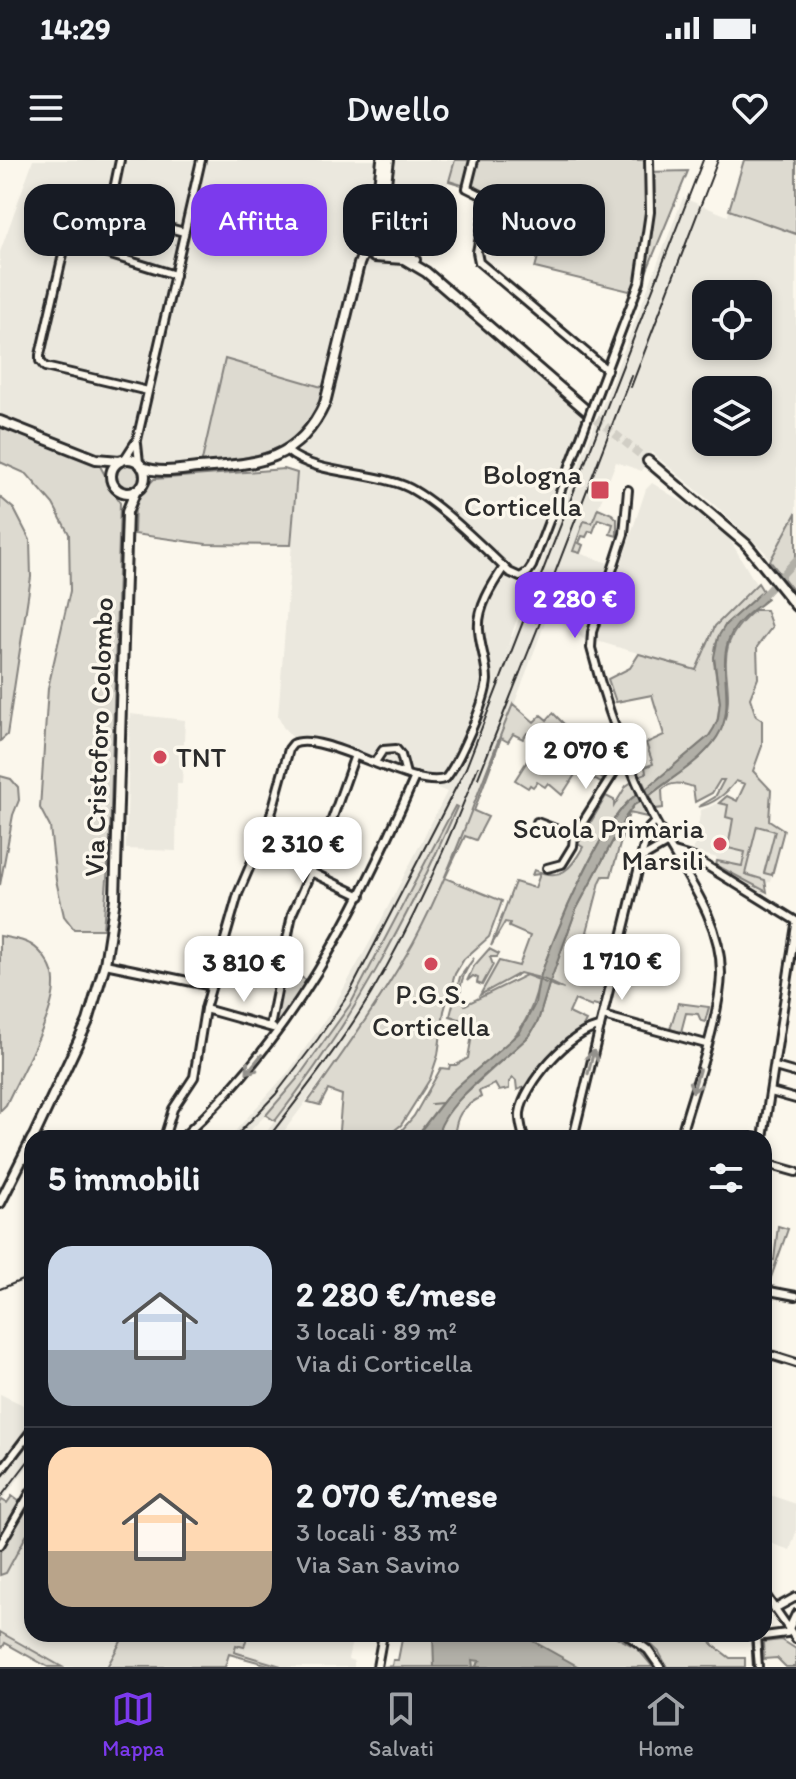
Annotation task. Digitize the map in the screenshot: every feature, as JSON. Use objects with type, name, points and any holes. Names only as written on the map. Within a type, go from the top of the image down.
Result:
[{"type":"main road","points":[[379,184],[382,160]]},
{"type":"main road","points":[[387,184],[389,160]]},
{"type":"main road","points":[[0,421],[96,459],[130,459],[165,471],[268,460],[287,451],[308,432],[325,403],[363,256]]},
{"type":"main road","points":[[409,256],[589,412]]},
{"type":"main road","points":[[356,275],[374,257],[404,259],[426,272]]},
{"type":"main road","points":[[96,459],[105,467],[119,490],[128,492],[165,471]]},
{"type":"main road","points":[[111,478],[112,470],[122,460]]},
{"type":"main road","points":[[648,461],[746,544],[794,603]]},
{"type":"main road","points":[[141,465],[145,473],[143,483]]},
{"type":"main road","name":"Via Cristoforo Colombo","points":[[119,490],[127,512]]},
{"type":"main road","name":"Via Cristoforo Colombo","points":[[36,1130],[88,1021],[105,964],[115,899],[127,512],[136,490]]},
{"type":"main road","name":"Via Cristoforo Colombo","points":[[0,1203],[24,1155]]},
{"type":"street","points":[[115,184],[120,160]]},
{"type":"street","points":[[141,465],[137,440],[201,160]]},
{"type":"street","points":[[474,160],[467,188],[487,200],[477,252],[482,267],[607,370]]},
{"type":"street","points":[[287,451],[300,461],[406,487],[421,494],[504,567],[517,576],[523,576],[530,569],[640,281],[650,212],[649,160]]},
{"type":"street","points":[[175,230],[184,232]]},
{"type":"street","points":[[63,256],[40,361],[45,367],[148,391]]},
{"type":"street","points":[[114,256],[175,275]]},
{"type":"street","points":[[122,460],[137,440]]},
{"type":"street","points":[[628,490],[624,534],[590,644],[634,778],[655,822],[707,913],[720,954],[720,988],[682,1130]]},
{"type":"street","points":[[166,1130],[173,1109],[194,1077],[205,1009],[238,894],[259,847],[293,744],[304,741],[355,755],[431,782],[446,778],[479,707],[487,682],[479,619],[492,584],[504,567]]},
{"type":"street","points":[[375,762],[383,750],[396,749],[401,755],[406,774]]},
{"type":"street","points":[[270,1027],[292,914],[355,755]]},
{"type":"street","points":[[547,868],[562,864],[573,846],[574,836],[617,768],[629,762]]},
{"type":"street","points":[[190,1130],[233,1088],[280,1029],[317,975],[361,896],[415,777]]},
{"type":"street","points":[[537,822],[574,836]]},
{"type":"street","points":[[575,1130],[649,828],[655,822]]},
{"type":"street","points":[[642,858],[670,846],[796,923],[764,1130]]},
{"type":"street","points":[[259,847],[361,896]]},
{"type":"street","points":[[105,964],[212,986]]},
{"type":"street","points":[[205,1009],[280,1029]]},
{"type":"street","points":[[603,1016],[706,1044]]},
{"type":"street","points":[[523,1130],[520,1112],[537,1079],[569,1044],[589,1029],[600,1027]]},
{"type":"street","points":[[775,1067],[796,1073]]},
{"type":"street","points":[[771,1092],[796,1099]]},
{"type":"street","points":[[772,1165],[796,1172]]},
{"type":"street","points":[[772,1292],[794,1296],[796,1284]]},
{"type":"street","points":[[772,1356],[796,1363]]},
{"type":"street","points":[[0,1472],[24,1440]]},
{"type":"street","points":[[0,1545],[24,1504]]},
{"type":"street","points":[[774,1609],[796,1597]]},
{"type":"street","points":[[772,1606],[796,1639]]},
{"type":"street","points":[[772,1635],[789,1631],[796,1614]]},
{"type":"street","points":[[377,1667],[382,1642]]},
{"type":"street","points":[[637,1642],[648,1650],[660,1667]]},
{"type":"street","points":[[756,1642],[758,1667]]},
{"type":"shaded area","points":[[33,160],[455,160],[448,184],[343,184],[343,256],[416,256],[412,261],[587,411],[560,481],[506,653],[683,198],[728,216],[729,210],[796,234],[796,513],[770,561],[765,552],[718,508],[651,452],[642,471],[616,462],[592,524],[584,521],[573,551],[620,567],[646,489],[652,483],[692,508],[729,538],[756,584],[715,626],[696,670],[600,642],[590,644],[549,612],[465,835],[417,939],[381,1000],[285,1130],[268,1130],[274,1122],[266,1115],[250,1130],[236,1130],[289,1071],[330,1013],[447,792],[341,747],[312,739],[294,739],[278,716],[301,432],[316,410],[201,465],[149,464],[143,456],[141,442],[131,439],[126,451],[118,457],[96,454],[0,417],[0,252],[24,185],[24,256],[175,256],[175,184],[24,184]]},
{"type":"shaded area","points":[[455,160],[646,160],[646,172],[688,171],[645,275],[629,291],[535,268],[538,256],[605,256],[605,184],[473,184],[473,188],[449,181]]},
{"type":"shaded area","points":[[744,160],[796,160],[796,234],[729,210]]},
{"type":"shaded area","points":[[225,359],[325,388],[303,427],[277,448],[262,454],[201,465]]},
{"type":"shaded area","points":[[0,424],[100,466],[120,503],[110,841],[103,929],[74,929],[64,916],[50,827],[40,808],[48,688],[70,591],[69,534],[53,504],[27,474],[0,462]]},
{"type":"shaded area","points":[[128,465],[136,469],[140,477],[136,485],[128,489],[120,485],[116,477],[120,469]]},
{"type":"shaded area","points":[[284,469],[297,473],[291,545],[206,544],[134,534],[135,503],[154,479]]},
{"type":"shaded area","points":[[0,497],[14,509],[30,540],[31,577],[7,735],[0,741]]},
{"type":"shaded area","points":[[598,508],[617,519],[617,536],[610,534],[613,524],[598,519],[593,532],[582,536],[580,553],[573,551],[584,521],[592,523]]},
{"type":"shaded area","points":[[796,513],[796,594],[770,561]]},
{"type":"shaded area","points":[[758,583],[763,591],[726,624],[716,644],[714,662],[720,702],[717,724],[709,736],[646,789],[640,775],[646,773],[645,767],[653,764],[646,743],[664,735],[652,695],[616,702],[608,679],[630,668],[639,654],[696,670],[715,626]]},
{"type":"shaded area","points":[[763,591],[767,599],[742,620],[729,640],[725,665],[725,717],[721,730],[707,750],[649,796],[646,789],[709,736],[714,728],[720,702],[714,657],[718,637],[726,624]]},
{"type":"shaded area","points":[[755,610],[766,610],[772,627],[757,647],[758,678],[750,698],[756,716],[762,720],[762,746],[753,771],[771,790],[769,820],[784,830],[772,875],[764,873],[775,831],[757,826],[745,874],[765,880],[767,892],[716,865],[717,861],[742,866],[745,852],[728,848],[733,819],[726,817],[728,805],[719,803],[727,796],[737,801],[745,784],[736,781],[719,798],[698,807],[715,797],[724,780],[720,780],[712,793],[695,802],[693,787],[680,784],[669,785],[662,790],[663,808],[655,809],[649,796],[699,758],[721,729],[727,712],[726,654],[730,640]]},
{"type":"shaded area","points":[[513,704],[534,722],[541,715],[547,720],[553,713],[568,728],[564,732],[558,725],[549,734],[604,780],[601,783],[578,770],[562,795],[548,783],[545,787],[537,782],[528,788],[515,780],[540,741],[551,748],[553,745],[527,733],[523,739],[513,734],[508,742],[501,738],[474,811],[488,817],[476,840],[465,836],[445,878],[502,901],[489,937],[464,959],[455,974],[430,1079],[401,1125],[395,1130],[339,1130],[342,1095],[328,1090],[320,1105],[308,1102],[376,1004],[413,943],[454,855]]},
{"type":"shaded area","points":[[130,714],[185,720],[182,784],[177,784],[176,851],[126,849]]},
{"type":"shaded area","points":[[0,776],[11,779],[18,787],[19,800],[13,815],[0,885]]},
{"type":"shaded area","points":[[632,782],[638,794],[610,825],[581,878],[540,978],[520,973],[480,995],[499,961],[519,966],[530,936],[509,927],[510,923],[505,922],[491,946],[515,882],[535,888],[540,874],[532,875],[534,870],[558,874],[569,867],[583,847],[578,844],[606,796],[614,800],[614,806]]},
{"type":"shaded area","points":[[638,794],[641,801],[626,816],[576,910],[550,982],[540,978],[581,878],[610,825]]},
{"type":"shaded area","points":[[641,801],[647,817],[629,813],[611,876],[603,876],[600,882],[587,932],[616,943],[600,1006],[593,1004],[592,1007],[575,1000],[569,1013],[586,1021],[583,1027],[547,1059],[527,1086],[517,1090],[513,1078],[509,1089],[499,1091],[495,1084],[479,1091],[481,1097],[464,1109],[455,1130],[439,1130],[443,1117],[456,1102],[530,1035],[538,1021],[549,984],[564,989],[550,982],[576,910],[626,816],[634,805]]},
{"type":"shaded area","points":[[719,803],[729,804],[726,817],[784,830],[770,882],[766,883],[767,892],[761,894],[716,865],[717,858],[693,851],[701,810]]},
{"type":"shaded area","points":[[455,806],[419,890],[376,970],[329,1047],[275,1121],[266,1115],[297,1079],[350,1005]]},
{"type":"shaded area","points":[[0,936],[35,947],[50,967],[54,985],[43,1028],[6,1105],[0,1111]]},
{"type":"shaded area","points":[[489,949],[499,954],[490,957],[493,965],[482,985],[473,976],[467,981],[474,966]]},
{"type":"shaded area","points":[[474,958],[461,987],[465,1005],[526,975],[539,980],[526,1020],[516,1034],[445,1099],[421,1130],[402,1130],[414,1116],[441,1068],[449,1069],[450,1065],[468,1058],[474,1024],[450,1016],[460,977]]},
{"type":"shaded area","points":[[284,970],[309,981],[281,1025],[274,1024]]},
{"type":"shaded area","points":[[539,980],[549,984],[538,1021],[530,1035],[462,1097],[439,1130],[421,1130],[451,1092],[520,1032],[535,1004]]},
{"type":"shaded area","points":[[678,1003],[709,1007],[705,1022],[698,1014],[686,1013],[681,1032],[670,1029]]},
{"type":"shaded area","points":[[778,1226],[788,1229],[772,1275]]},
{"type":"shaded area","points":[[0,1394],[24,1405],[24,1472],[0,1503]]},
{"type":"shaded area","points":[[12,1496],[20,1502],[0,1538],[0,1503],[2,1500],[7,1503]]},
{"type":"shaded area","points":[[772,1496],[796,1504],[796,1532],[790,1550],[772,1544]]},
{"type":"shaded area","points":[[24,1512],[24,1642],[121,1642],[107,1667],[62,1667],[0,1632],[0,1552]]},
{"type":"shaded area","points":[[24,1512],[24,1540],[6,1573],[0,1575],[0,1552]]},
{"type":"shaded area","points":[[0,1632],[62,1667],[48,1667],[5,1643],[3,1647],[0,1646]]},
{"type":"shaded area","points":[[782,1640],[796,1649],[796,1667],[786,1667],[777,1658],[764,1659],[763,1642]]},
{"type":"shaded area","points":[[121,1642],[246,1642],[244,1647],[236,1645],[234,1652],[281,1666],[229,1654],[225,1667],[107,1667]]},
{"type":"shaded area","points":[[238,1642],[352,1642],[348,1659],[354,1661],[354,1667],[281,1667],[234,1652]]},
{"type":"shaded area","points":[[401,1642],[626,1642],[637,1648],[653,1667],[383,1667],[392,1666],[393,1660],[398,1660]]},
{"type":"shaded area","points":[[433,1642],[534,1642],[579,1667],[475,1667],[480,1661],[472,1660],[473,1667],[434,1667]]},
{"type":"shaded area","points":[[648,1642],[712,1642],[730,1658],[745,1658],[745,1667],[667,1667],[659,1652]]},
{"type":"waterway","points":[[758,601],[796,560]]},
{"type":"waterway","points":[[431,1104],[442,1103]]},
{"type":"tunnel","points":[[587,411],[648,461]]},
{"type":"tram line","points":[[753,1642],[755,1667]]},
{"type":"railway","points":[[242,1130],[276,1094],[350,992],[466,768],[703,160]]},
{"type":"railway","points":[[631,387],[718,160]]},
{"type":"railway","points":[[536,622],[631,376]]},
{"type":"railway","points":[[478,778],[543,615]]},
{"type":"railway","points":[[274,1130],[347,1031],[387,966],[429,882],[478,767]]},
{"type":"railway","points":[[0,1289],[24,1279]]},
{"type":"railway","points":[[0,1498],[24,1466]]},
{"type":"place","name":"Bologna Corticella","points":[[600,490]]},
{"type":"place","name":"TNT","points":[[160,757]]},
{"type":"place","name":"Scuola Primaria Marsili","points":[[720,844]]},
{"type":"place","name":"P.G.S. Corticella","points":[[431,964]]}]
